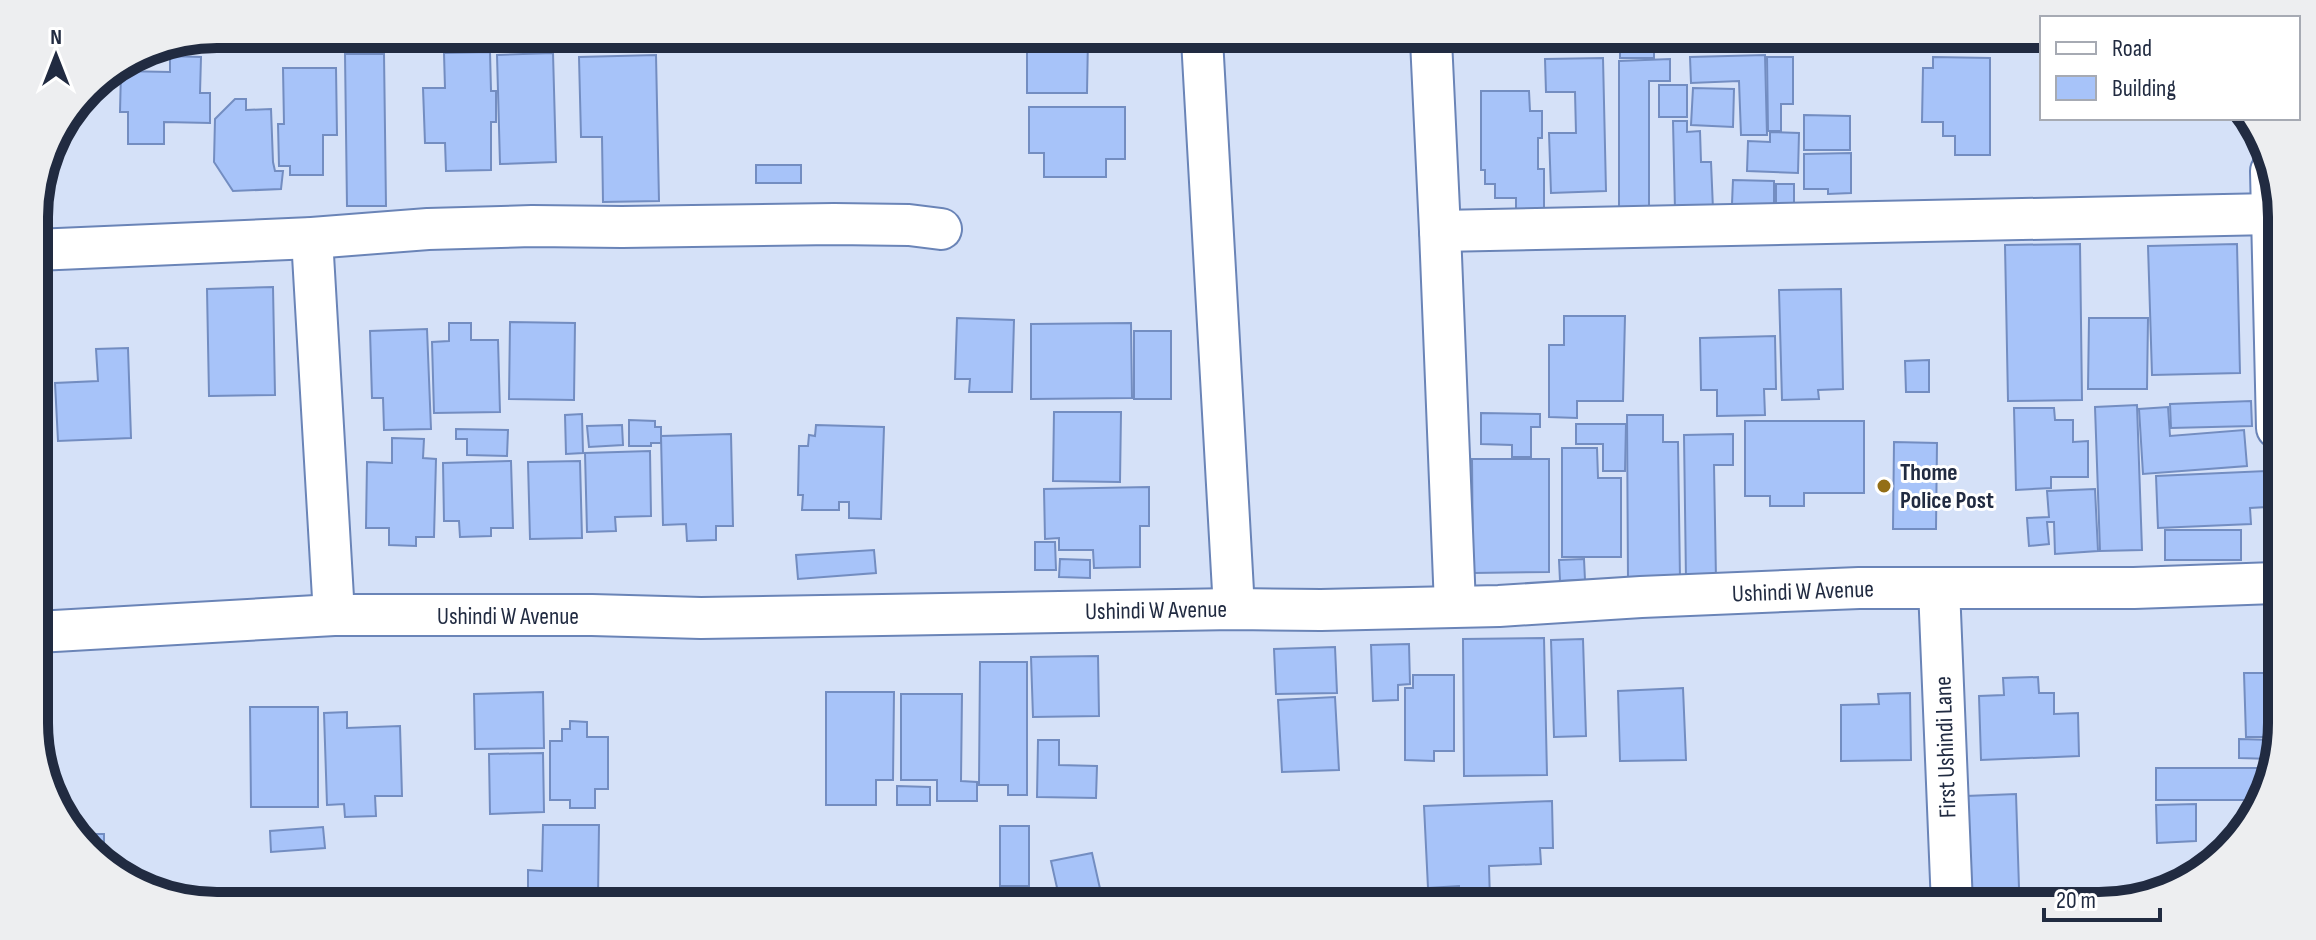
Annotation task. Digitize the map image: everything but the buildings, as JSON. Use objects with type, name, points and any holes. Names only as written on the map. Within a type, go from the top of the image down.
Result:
[{"type":"street","points":[[1203,48],[1234,609]]},
{"type":"street","points":[[1431,48],[1455,606]]},
{"type":"street","points":[[1440,231],[2268,214]]},
{"type":"street","points":[[48,249],[532,226],[834,224],[909,225],[941,229]]},
{"type":"street","points":[[312,238],[334,615]]},
{"type":"street","name":"Ushindi W Avenue","points":[[48,631],[334,615],[701,618],[1336,610],[1499,606],[1628,597],[1859,588],[2134,588],[2268,583]]},
{"type":"street","name":"First Ushindi Lane","points":[[1939,588],[1951,892]]},
{"type":"place","name":"Thome Police Post","points":[[1884,486]]}]
